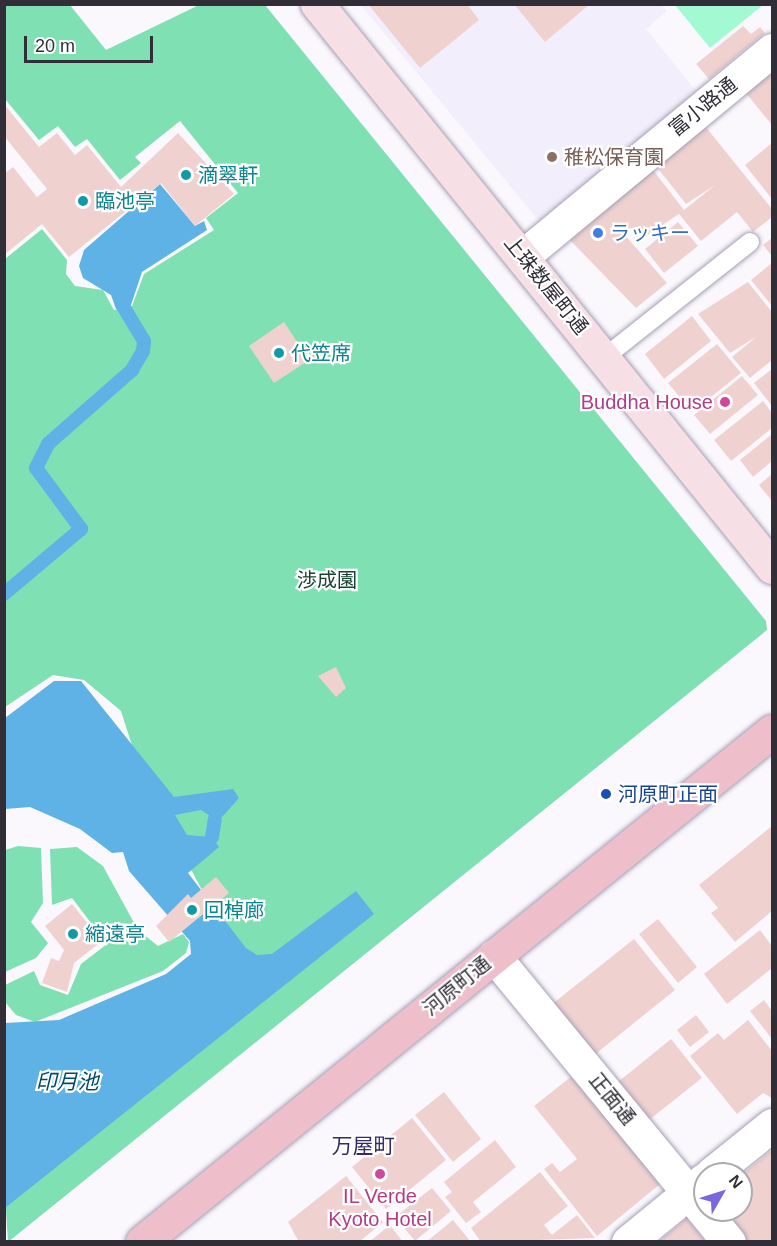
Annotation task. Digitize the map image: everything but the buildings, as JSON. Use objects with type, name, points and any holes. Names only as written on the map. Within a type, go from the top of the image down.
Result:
[{"type":"main road","name":"河原町通","points":[[142,1242],[772,730]]},
{"type":"street","name":"上珠数屋町通","points":[[317,4],[605,357],[772,567]]},
{"type":"street","name":"富小路通","points":[[523,256],[772,50]]},
{"type":"street","name":"正面通","points":[[494,956],[693,1172]]},
{"type":"street","points":[[727,1162],[772,1125]]},
{"type":"street","points":[[628,1242],[693,1189]]},
{"type":"street","name":"正面通","points":[[720,1222],[729,1242]]},
{"type":"lane","points":[[605,357],[750,242]]},
{"type":"shaded area","name":"稚松保育園","points":[[361,5],[661,5],[667,11],[646,29],[697,92],[539,221]]},
{"type":"green space","name":"渉成園","points":[[5,5],[70,5],[106,50],[199,5],[265,5],[766,621],[767,630],[8,1242],[5,1195],[246,972],[143,780],[121,711],[84,680],[53,675],[5,707],[5,259],[42,229],[67,260],[66,274],[75,286],[103,290],[114,310],[132,306],[144,274],[214,230],[206,218],[238,193],[180,121],[135,157],[141,163],[120,180],[87,139],[75,147],[58,126],[39,140],[5,99]]},
{"type":"green space","points":[[675,5],[763,5],[710,48]]},
{"type":"green space","points":[[18,846],[41,848],[43,903],[31,922],[48,943],[36,958],[5,972],[5,850]]},
{"type":"green space","points":[[77,847],[103,866],[138,930],[158,946],[183,934],[189,942],[186,953],[163,971],[35,1022],[16,1015],[5,1002],[5,985],[34,971],[40,985],[68,995],[81,964],[107,944],[72,898],[52,905],[50,849]]},
{"type":"water","points":[[160,184],[195,226],[204,221],[207,230],[142,272],[131,305],[116,309],[111,295],[83,278],[79,266],[84,250]]},
{"type":"water","name":"印月池","points":[[54,681],[81,681],[174,797],[233,789],[239,798],[222,817],[215,819],[201,810],[175,815],[187,835],[212,837],[219,847],[188,873],[246,948],[257,955],[272,954],[356,891],[374,914],[5,1208],[5,1023],[59,1020],[166,974],[191,954],[190,941],[129,871],[123,852],[112,853],[80,829],[30,807],[5,809],[5,718]]},
{"type":"waterway","points":[[4,594],[81,529],[36,468],[49,443],[132,370],[143,351],[144,341],[123,306]]},
{"type":"waterway","points":[[212,837],[215,819]]},
{"type":"place","name":"稚松保育園","points":[[552,157]]},
{"type":"place","name":"滴翠軒","points":[[186,175]]},
{"type":"place","name":"臨池亭","points":[[83,201]]},
{"type":"place","name":"ラッキー","points":[[598,233]]},
{"type":"place","name":"代笠席","points":[[279,353]]},
{"type":"place","name":"Buddha House","points":[[725,402]]},
{"type":"place","name":"河原町正面","points":[[606,794]]},
{"type":"place","name":"回棹廊","points":[[192,910]]},
{"type":"place","name":"縮遠亭","points":[[73,934]]},
{"type":"place","name":"IL Verde Kyoto Hotel","points":[[380,1174]]},
{"type":"district","name":"万屋町","points":[[363,1146]]}]
